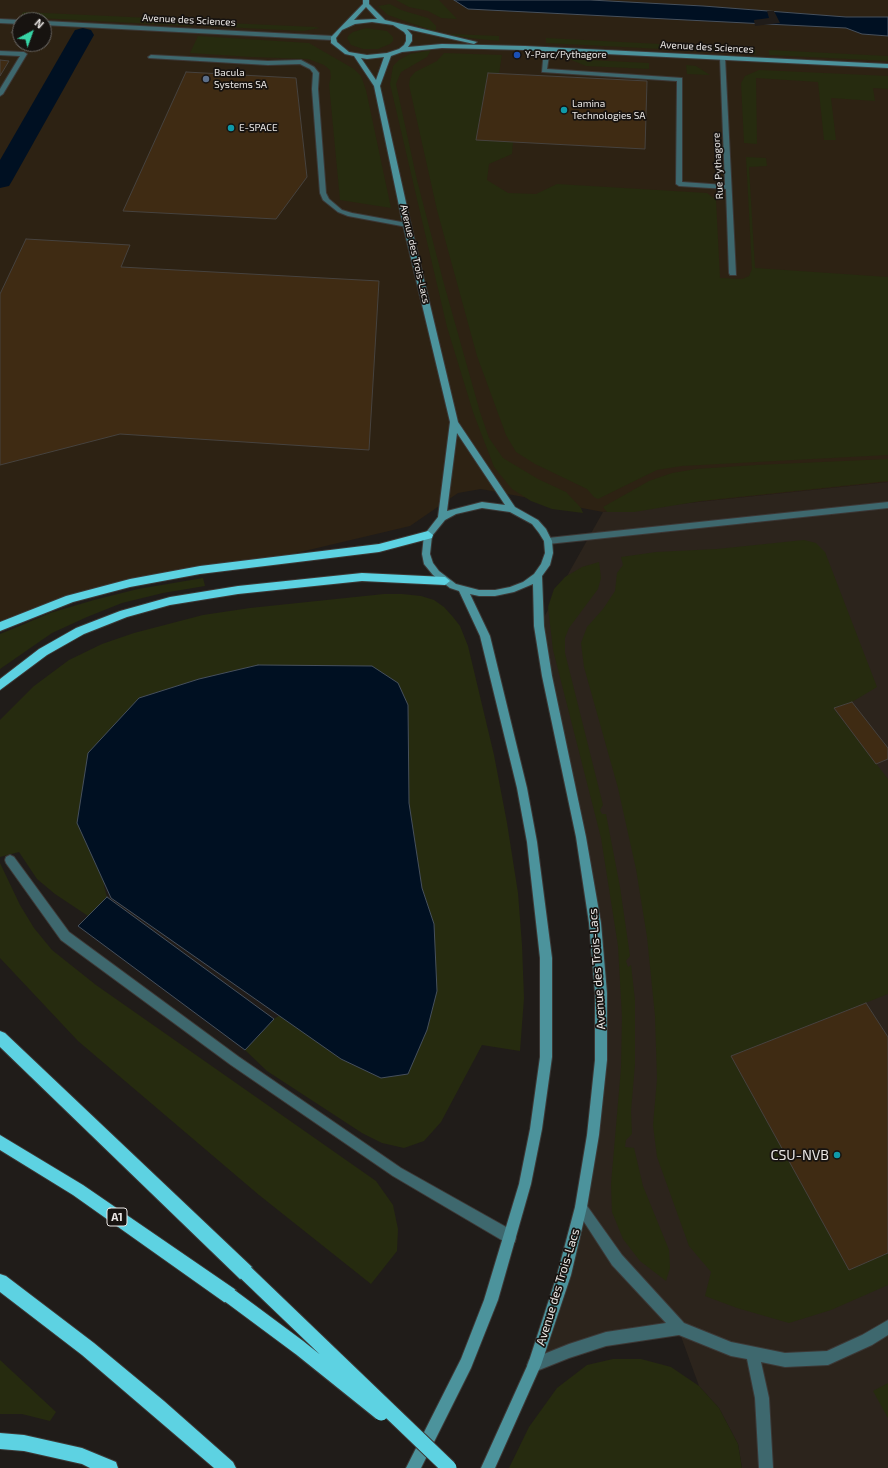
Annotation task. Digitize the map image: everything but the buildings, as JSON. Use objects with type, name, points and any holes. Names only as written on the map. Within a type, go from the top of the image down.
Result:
[{"type":"highway","points":[[0,626],[70,599],[130,583],[200,570],[379,548],[428,535]]},
{"type":"highway","points":[[0,685],[43,652],[80,631],[124,614],[170,601],[238,590],[362,576],[445,581]]},
{"type":"highway","points":[[0,1038],[449,1468]]},
{"type":"highway","name":"A1","points":[[0,1142],[78,1190],[230,1296],[371,1404],[444,1468]]},
{"type":"highway","points":[[0,1282],[88,1349],[158,1407],[227,1468]]},
{"type":"highway","points":[[0,1441],[24,1443],[52,1448],[82,1456],[110,1468]]},
{"type":"street","points":[[357,56],[339,49],[334,43],[333,38],[366,2],[382,21]]},
{"type":"street","points":[[0,21],[12,22]]},
{"type":"street","name":"Avenue des Sciences","points":[[346,25],[363,21],[382,21],[445,37],[525,48]]},
{"type":"street","name":"Avenue des Sciences","points":[[52,23],[333,38]]},
{"type":"street","points":[[401,26],[409,35],[409,41],[401,50]]},
{"type":"street","name":"Avenue des Sciences","points":[[357,56],[388,55],[401,50],[442,46],[547,48],[888,66]]},
{"type":"street","points":[[547,48],[544,71],[680,79],[679,184],[729,187]]},
{"type":"street","points":[[0,53],[24,54],[0,94]]},
{"type":"street","points":[[377,86],[388,55]]},
{"type":"street","name":"Avenue des Trois-Lacs","points":[[357,56],[377,86],[407,225],[454,422],[512,509]]},
{"type":"street","points":[[151,57],[268,63],[301,62],[312,68],[316,73],[315,97],[324,193],[326,200],[340,211],[350,215],[407,225]]},
{"type":"street","name":"Rue Pythagore","points":[[723,58],[733,273]]},
{"type":"street","name":"Avenue des Trois-Lacs","points":[[442,518],[454,422]]},
{"type":"street","name":"Avenue des Trois-Lacs","points":[[428,535],[442,518],[454,511],[482,505],[512,509],[525,514],[543,531],[548,541]]},
{"type":"street","points":[[428,535],[426,554],[429,564],[445,581],[463,589],[479,593],[495,593],[511,590],[526,584],[537,576],[545,565],[549,553],[548,541],[885,505],[888,513]]},
{"type":"street","name":"Avenue des Trois-Lacs","points":[[488,1468],[534,1365],[564,1275],[581,1206],[594,1135],[601,1060],[601,993],[591,894],[542,644],[539,626],[537,576]]},
{"type":"street","points":[[413,1468],[466,1363],[491,1300],[525,1184],[536,1129],[545,1064],[547,1023],[546,958],[534,856],[522,788],[485,636],[463,589]]},
{"type":"street","points":[[10,860],[65,936],[235,1061],[397,1172],[510,1237]]},
{"type":"street","points":[[581,1206],[617,1260],[679,1328],[731,1349],[784,1360],[828,1358],[867,1340],[888,1326]]},
{"type":"street","points":[[534,1365],[569,1351],[606,1339],[679,1328]]},
{"type":"street","points":[[752,1353],[762,1398],[766,1468]]},
{"type":"shaded area","points":[[0,0],[888,0],[888,482],[603,512],[481,489],[458,493],[410,526],[241,566],[96,591],[0,627]]},
{"type":"shaded area","points":[[888,482],[888,1468],[742,1468],[738,1444],[719,1408],[699,1386],[678,1328],[606,1339],[534,1365],[564,1275],[593,1135],[599,957],[539,626],[603,512]]},
{"type":"green space","points":[[396,0],[439,0],[457,19],[441,18],[428,11],[409,7]]},
{"type":"green space","points":[[390,4],[401,10],[428,18],[436,26],[436,32],[388,15],[378,6]]},
{"type":"green space","points":[[52,13],[194,20],[192,26],[52,19]]},
{"type":"green space","points":[[205,22],[320,28],[303,31],[203,26]]},
{"type":"green space","points":[[366,28],[387,31],[393,37],[393,41],[390,44],[378,49],[363,49],[351,45],[347,38],[349,35],[353,32]]},
{"type":"green space","points":[[450,35],[499,36],[499,41]]},
{"type":"green space","points":[[198,36],[309,43],[354,69],[361,76],[366,90],[391,208],[340,200],[329,84],[331,77],[330,70],[324,65],[308,59],[190,53]]},
{"type":"green space","points":[[546,38],[755,49],[756,54],[546,43]]},
{"type":"green space","points":[[431,50],[427,57],[401,72],[396,84],[417,180],[480,412],[489,438],[503,458],[538,479],[566,492],[581,508],[583,513],[552,509],[531,501],[512,489],[494,467],[473,412],[447,327],[390,84],[393,66],[399,60],[410,54]]},
{"type":"green space","points":[[769,50],[888,56],[888,61],[769,55]]},
{"type":"green space","points":[[444,53],[502,55],[499,73],[488,73],[476,139],[513,142],[512,154],[489,164],[487,180],[508,193],[536,194],[557,184],[707,193],[716,200],[720,278],[742,279],[749,276],[752,269],[746,157],[766,158],[767,166],[749,167],[755,268],[888,277],[888,455],[682,466],[657,470],[598,499],[594,497],[587,489],[535,464],[516,452],[506,435],[477,356],[437,210],[409,85],[410,78],[415,72],[437,61]]},
{"type":"green space","points":[[569,59],[649,63],[649,69],[586,66]]},
{"type":"green space","points":[[686,65],[696,66],[710,75],[687,74]]},
{"type":"green space","points":[[759,70],[888,76],[888,89],[873,88],[875,101],[831,98],[836,140],[824,140],[818,82],[756,78],[757,144],[744,143],[741,83],[745,76]]},
{"type":"green space","points":[[888,459],[888,481],[701,501],[634,512],[607,512],[603,507],[649,481],[672,473],[696,469],[756,465]]},
{"type":"green space","points":[[804,540],[816,543],[825,552],[877,687],[852,702],[834,709],[888,779],[888,994],[731,1056],[849,1270],[888,1253],[888,1285],[831,1310],[789,1323],[737,1308],[705,1296],[711,1272],[689,1246],[657,1157],[653,1125],[657,1079],[655,1016],[647,937],[636,869],[618,788],[584,667],[581,643],[587,627],[603,609],[615,591],[617,573],[623,565],[621,557],[656,552],[717,549]]},
{"type":"green space","points":[[599,562],[601,578],[598,589],[569,628],[565,638],[565,653],[603,805],[600,810],[602,814],[606,814],[620,887],[630,956],[626,961],[628,967],[631,965],[635,1000],[635,1064],[631,1111],[632,1134],[626,1140],[625,1147],[634,1148],[643,1186],[669,1250],[670,1268],[666,1281],[640,1261],[623,1239],[612,1212],[611,1184],[621,1068],[622,1017],[618,946],[601,838],[553,650],[548,607],[554,589],[565,577],[582,567]]},
{"type":"green space","points":[[203,578],[205,586],[163,593],[122,603],[87,617],[52,633],[0,669],[0,634],[50,613],[94,600],[138,589]]},
{"type":"green space","points":[[384,594],[421,596],[434,600],[444,607],[460,626],[468,646],[494,755],[507,823],[518,893],[524,998],[520,1051],[482,1045],[441,1122],[424,1141],[404,1148],[382,1143],[362,1133],[267,1071],[245,1050],[274,1019],[280,1015],[341,1059],[381,1078],[408,1074],[434,924],[422,888],[409,803],[408,705],[258,665],[199,679],[139,698],[104,886],[107,897],[88,916],[55,894],[37,879],[19,852],[0,857],[0,720],[34,686],[69,660],[102,644],[134,633],[203,615],[250,608]]},
{"type":"green space","points":[[0,863],[20,905],[34,928],[52,950],[96,985],[376,1181],[393,1205],[398,1229],[397,1251],[371,1284],[259,1195],[78,1041],[0,958]]},
{"type":"green space","points":[[613,1359],[641,1359],[671,1367],[699,1386],[719,1408],[738,1444],[742,1468],[509,1468],[529,1427],[557,1388],[587,1365]]},
{"type":"green space","points":[[0,1360],[56,1412],[50,1421],[22,1414],[0,1414]]},
{"type":"green space","points":[[888,1383],[888,1418],[873,1391]]},
{"type":"water","points":[[454,0],[590,0],[703,6],[846,17],[888,17],[888,36],[862,34],[846,28],[468,9]]},
{"type":"water","points":[[258,665],[372,666],[398,683],[408,705],[409,803],[422,888],[434,924],[437,991],[427,1030],[408,1074],[381,1078],[341,1059],[111,898],[77,823],[88,753],[139,698],[199,679]]},
{"type":"water","points":[[107,897],[274,1019],[245,1050],[78,926]]},
{"type":"pier","points":[[767,11],[774,11],[780,23],[755,26],[754,20],[769,18]]},
{"type":"waterway","points":[[0,181],[83,35]]},
{"type":"place","name":"Y-Parc/Pythagore","points":[[517,55]]},
{"type":"place","name":"Bacula Systems SA","points":[[206,79]]},
{"type":"place","name":"Lamina Technologies SA","points":[[564,110]]},
{"type":"place","name":"E-SPACE","points":[[231,128]]},
{"type":"place","name":"CSU-NVB","points":[[837,1155]]}]
